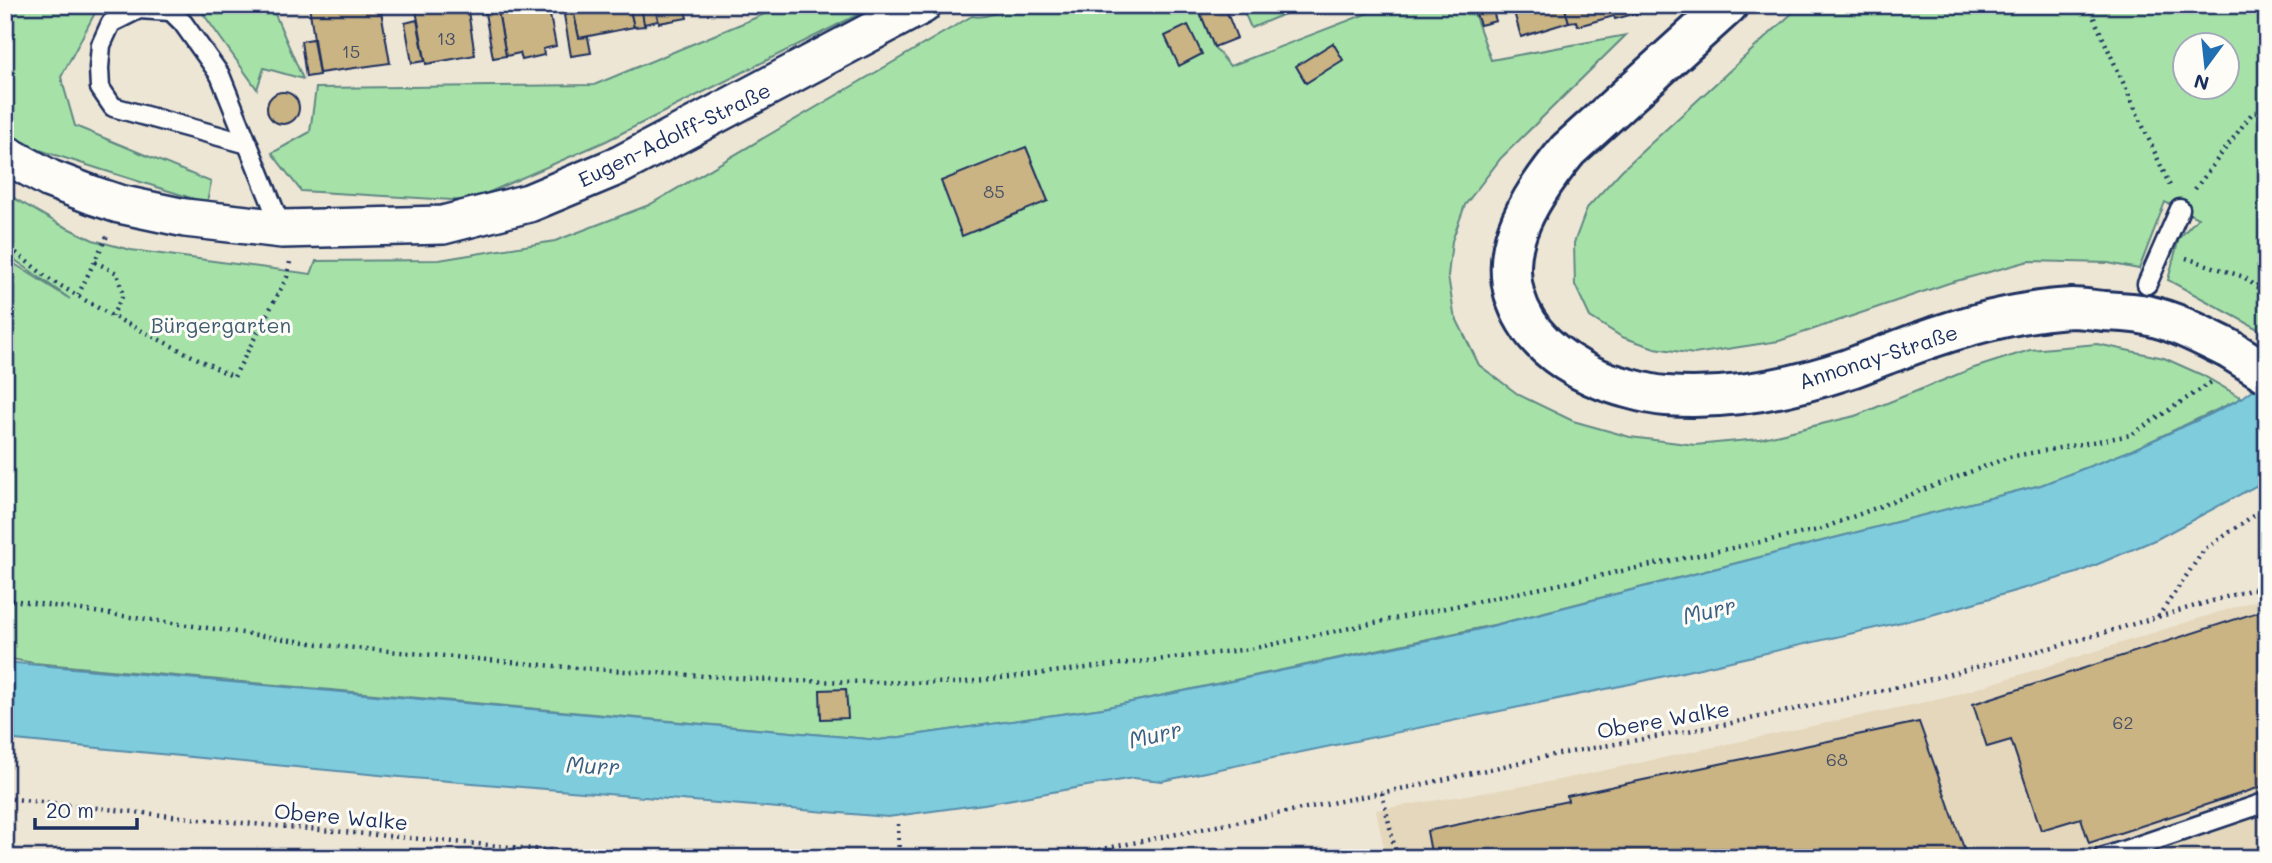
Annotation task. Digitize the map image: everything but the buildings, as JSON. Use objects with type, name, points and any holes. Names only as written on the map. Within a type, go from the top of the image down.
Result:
[{"type":"street","name":"Eugen-Adolff-Straße","points":[[5,154],[50,179],[119,204],[186,218],[282,229],[443,225],[529,203],[620,165],[922,5]]},
{"type":"street","name":"Annonay-Straße","points":[[1728,5],[1568,150],[1549,173],[1519,227],[1511,254],[1513,293],[1529,326],[1539,338],[1570,363],[1605,382],[1644,392],[1665,396],[1713,397],[1760,391],[1849,369],[1963,328],[2021,314],[2074,308],[2147,315],[2190,330],[2221,365],[2267,373]]},
{"type":"lane","points":[[248,144],[113,107],[100,89],[99,68],[101,45],[111,23],[139,9],[168,8],[183,23],[220,75],[248,144],[282,229]]},
{"type":"lane","points":[[2147,284],[2180,209]]},
{"type":"lane","points":[[2102,858],[2267,802]]},
{"type":"path","points":[[2088,5],[2180,209],[2253,112],[2267,112]]},
{"type":"path","points":[[78,295],[109,230]]},
{"type":"path","points":[[5,244],[49,279],[112,316],[234,377],[287,277]]},
{"type":"path","points":[[2162,250],[2244,277],[2267,295]]},
{"type":"path","points":[[95,262],[117,273],[123,295],[112,316]]},
{"type":"path","points":[[2256,286],[2267,281]]},
{"type":"path","points":[[5,599],[333,646],[577,668],[787,681],[958,683],[1250,649],[1818,530],[2010,457],[2131,435],[2221,365]]},
{"type":"path","points":[[2158,618],[2204,550],[2267,506]]},
{"type":"path","name":"Obere Walke","points":[[1058,858],[1382,793],[1548,756],[1727,724],[1912,684],[2158,618],[2267,585]]},
{"type":"path","points":[[1382,793],[1397,858]]},
{"type":"path","name":"Obere Walke","points":[[5,798],[209,820],[634,858]]},
{"type":"path","points":[[898,824],[899,858]]},
{"type":"shaded area","points":[[2267,597],[2267,858],[1386,858],[1376,810],[1554,781],[1949,697]]},
{"type":"green space","points":[[5,5],[96,5],[96,11],[61,77],[75,126],[211,182],[207,203],[5,137]]},
{"type":"green space","points":[[197,5],[271,5],[303,79],[264,68],[257,89]]},
{"type":"green space","points":[[767,5],[877,5],[606,141],[469,201],[301,191],[272,153],[310,132],[316,88],[594,85],[767,13]]},
{"type":"green space","name":"Bürgergarten","points":[[1009,5],[1197,5],[1214,47],[1230,66],[1389,5],[1471,5],[1491,60],[1626,35],[1501,158],[1465,205],[1452,241],[1448,276],[1454,314],[1479,365],[1519,395],[1573,421],[1630,437],[1695,445],[1759,439],[1855,416],[1971,369],[2030,350],[2097,344],[2164,358],[2202,375],[2242,398],[2132,450],[2041,485],[1498,624],[1103,708],[879,740],[34,663],[5,658],[5,258],[70,299],[5,253],[5,193],[93,240],[131,250],[311,274],[316,261],[439,260],[555,241],[649,205],[972,16],[982,17]]},
{"type":"green space","points":[[1241,5],[1306,5],[1251,28]]},
{"type":"green space","points":[[1801,5],[2267,5],[2267,334],[2168,280],[2179,238],[2198,218],[2165,202],[2139,269],[2108,263],[2029,261],[1949,283],[1779,341],[1694,354],[1655,348],[1622,337],[1590,317],[1575,285],[1574,243],[1587,208],[1622,170]]},
{"type":"water","name":"Murr","points":[[2267,379],[2267,480],[2157,539],[2077,573],[1928,616],[1630,684],[1162,781],[1133,778],[984,804],[888,817],[400,777],[5,739],[5,662],[879,740],[1103,708],[1476,630],[2041,485],[2132,450],[2211,414],[2242,398]]}]
